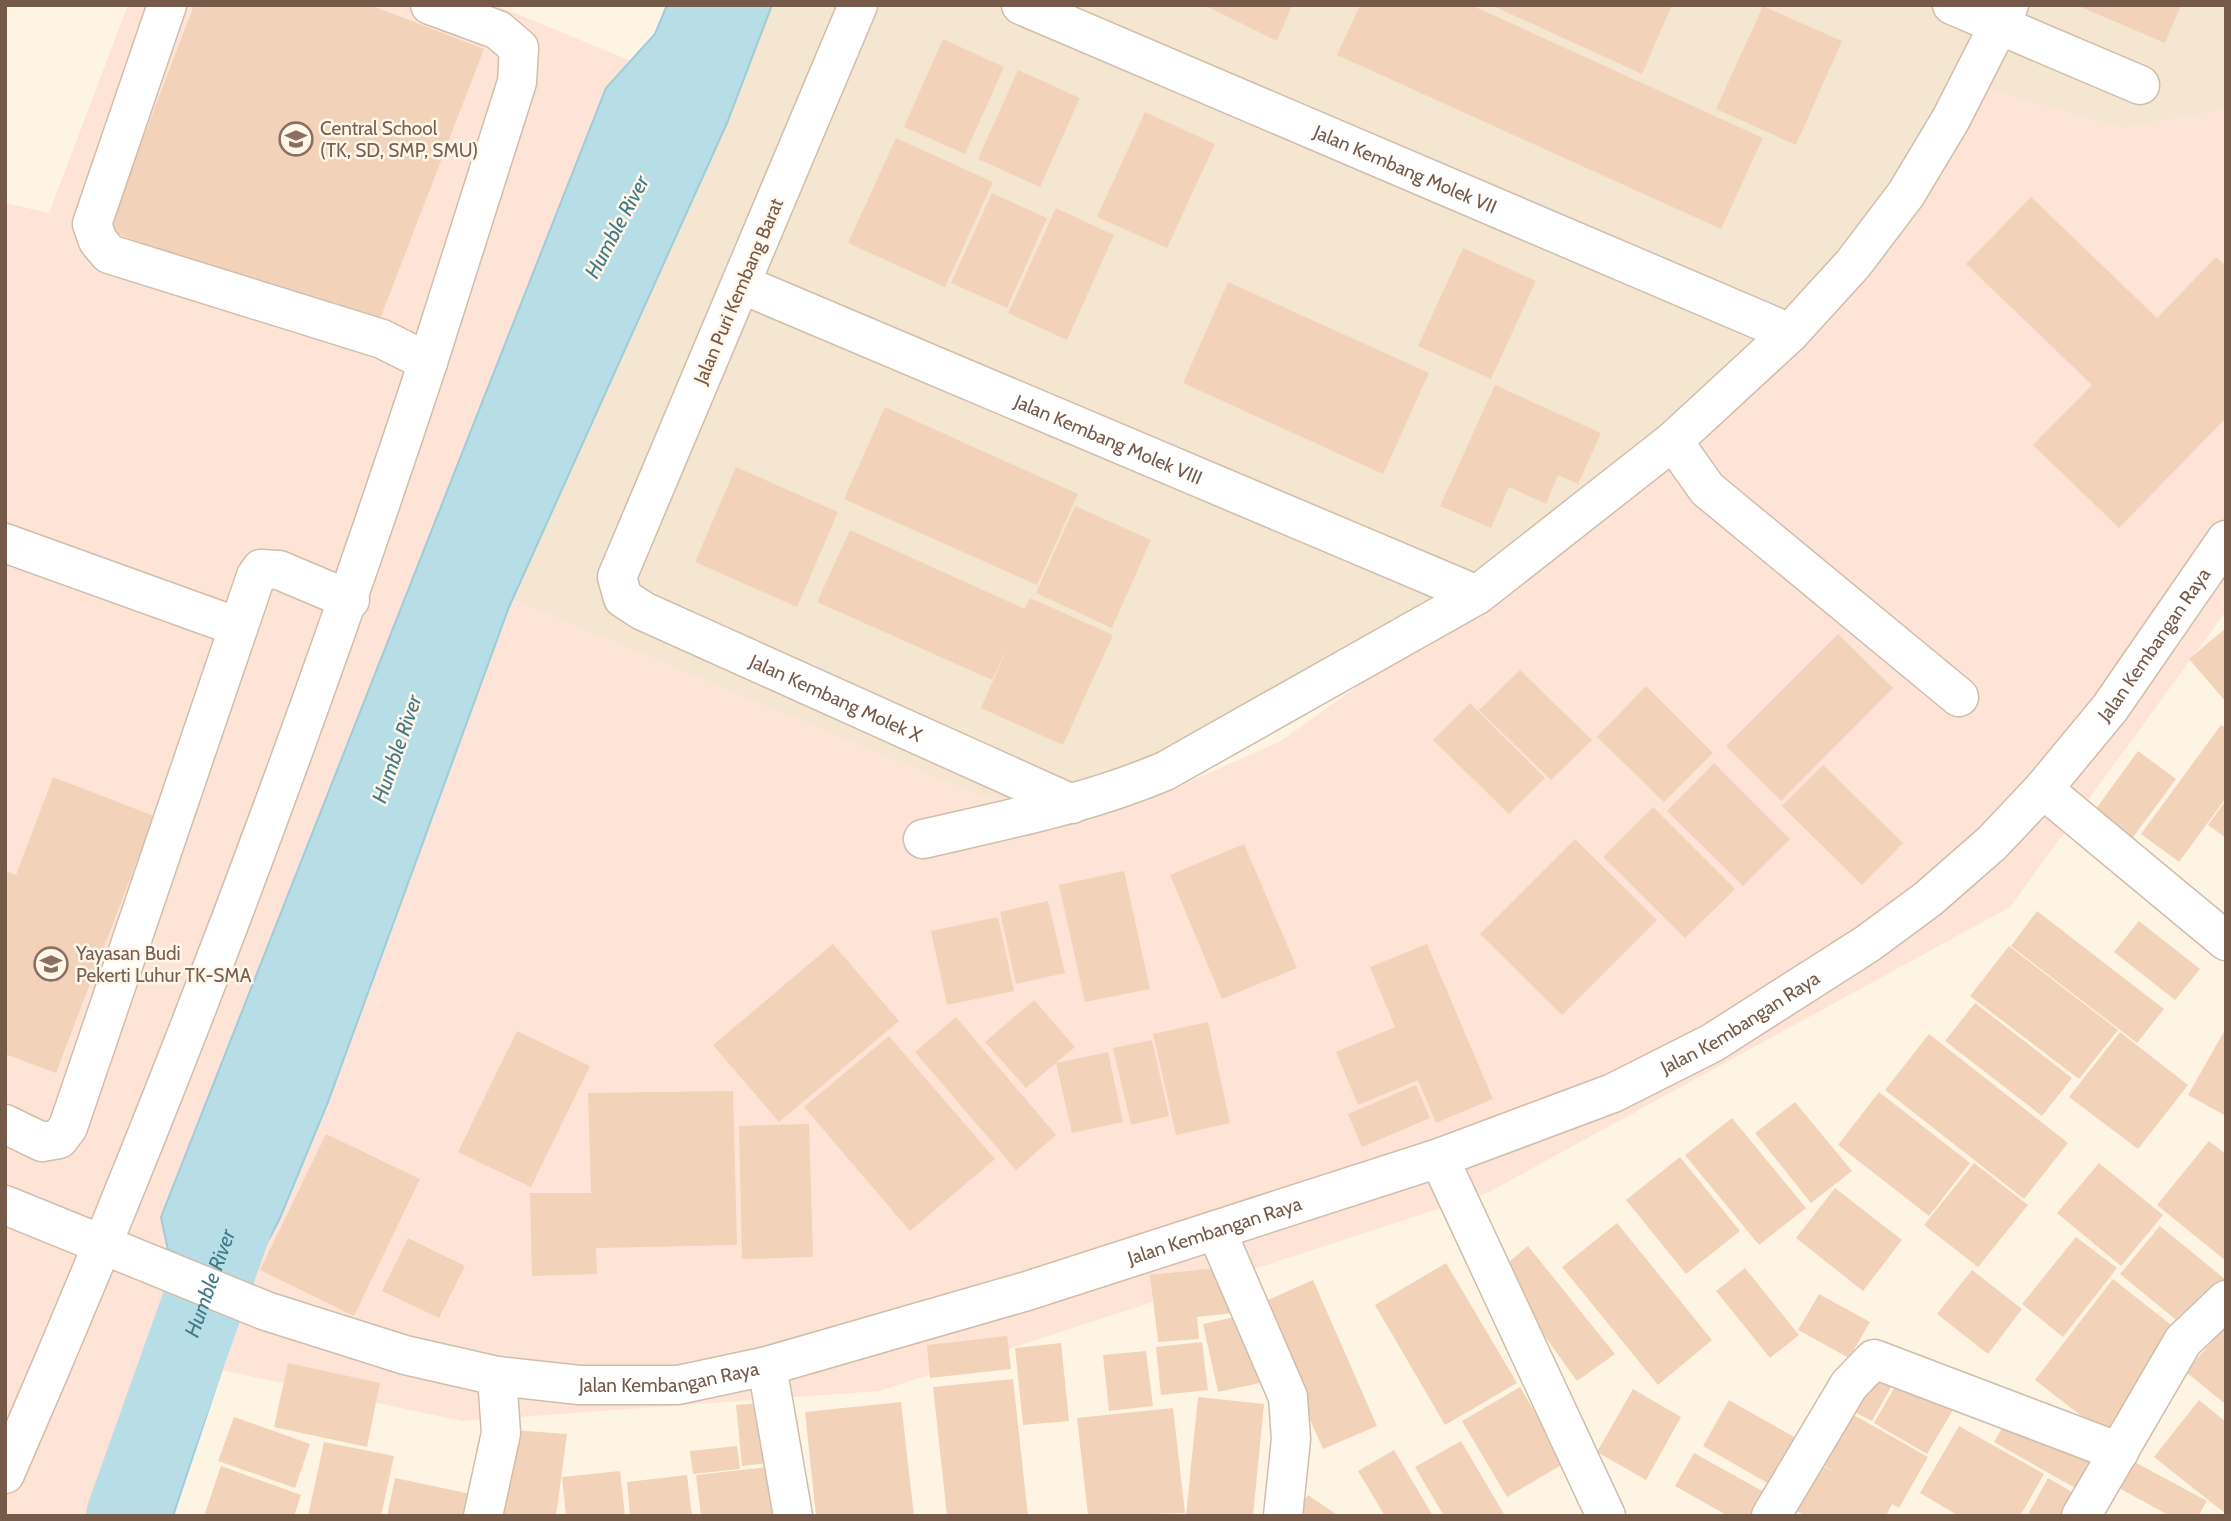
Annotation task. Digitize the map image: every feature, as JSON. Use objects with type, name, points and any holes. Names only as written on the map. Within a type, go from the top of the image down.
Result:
[{"type":"street","points":[[167,5],[92,224],[97,242],[110,254],[382,340],[428,362]]},
{"type":"street","points":[[5,1474],[111,1250],[350,600],[517,82],[519,48],[498,30],[430,5]]},
{"type":"street","name":"Jalan Puri Kembang Barat","points":[[617,577],[859,5]]},
{"type":"street","name":"Jalan Kembang Molek VII","points":[[1021,5],[1790,332]]},
{"type":"street","points":[[1952,5],[2005,15],[2140,85]]},
{"type":"street","points":[[923,839],[1072,804],[1120,790],[1165,771],[1477,595],[1673,441],[1790,332],[1853,264],[1906,194],[1951,119],[2005,15]]},
{"type":"street","name":"Jalan Kembang Molek VIII","points":[[741,284],[1477,595]]},
{"type":"street","points":[[1673,441],[1707,489],[1959,697]]},
{"type":"street","name":"Jalan Kembangan Raya","points":[[5,1205],[266,1311],[405,1354],[497,1376],[579,1385],[678,1385],[767,1366],[1027,1291],[1439,1158],[1613,1093],[1712,1043],[1867,944],[1928,899],[1992,843],[2043,789],[2110,708],[2226,540]]},
{"type":"street","points":[[5,543],[237,627]]},
{"type":"street","points":[[5,1124],[42,1142],[59,1139],[68,1127],[252,583],[261,569],[279,570],[350,600]]},
{"type":"street","name":"Jalan Kembang Molek X","points":[[617,577],[623,598],[643,611],[1072,804]]},
{"type":"street","points":[[2043,789],[2226,941]]},
{"type":"street","points":[[1439,1158],[1606,1516]]},
{"type":"street","points":[[1216,1230],[1288,1397],[1291,1439],[1283,1516]]},
{"type":"street","points":[[2081,1516],[2183,1341],[2226,1300]]},
{"type":"street","points":[[1771,1516],[1849,1385],[1874,1359],[2119,1451]]},
{"type":"street","points":[[767,1366],[793,1516]]},
{"type":"street","points":[[484,1516],[501,1433],[497,1376]]},
{"type":"shaded area","points":[[128,5],[495,5],[675,79],[475,584],[982,797],[1146,801],[1279,742],[1675,461],[1978,87],[2122,128],[2226,110],[2226,611],[2010,907],[1487,1193],[879,1391],[462,1421],[198,1365],[134,1516],[5,1516],[5,203],[49,213]]},
{"type":"shaded area","points":[[701,5],[2226,5],[2226,110],[2122,128],[1977,87],[1790,333],[1477,595],[1072,804],[982,797],[475,584]]},
{"type":"water","points":[[667,5],[772,5],[727,123],[509,607],[328,1102],[280,1218],[258,1260],[238,1275],[168,1250],[161,1217],[606,88],[655,34]]},
{"type":"water","points":[[163,1350],[222,1369],[173,1516],[89,1516]]},
{"type":"building","name":"Central School (TK, SD, SMP, SMU)","points":[[194,5],[370,5],[484,49],[375,332],[108,230]]},
{"type":"building","points":[[1204,5],[1292,5],[1277,41]]},
{"type":"building","points":[[1360,5],[1471,5],[1763,138],[1721,229],[1337,55]]},
{"type":"building","points":[[1491,5],[1672,5],[1642,74]]},
{"type":"building","points":[[2076,5],[2181,5],[2165,43]]},
{"type":"building","points":[[1763,6],[1842,41],[1796,145],[1716,109]]},
{"type":"building","points":[[943,39],[1004,67],[965,154],[904,127]]},
{"type":"building","points":[[1018,70],[1080,98],[1040,187],[978,159]]},
{"type":"building","points":[[1145,112],[1215,144],[1167,248],[1097,217]]},
{"type":"building","points":[[896,138],[993,182],[945,287],[848,243]]},
{"type":"building","points":[[992,193],[1047,218],[1007,308],[951,283]]},
{"type":"building","points":[[2031,197],[2157,318],[2216,257],[2226,266],[2226,418],[2119,528],[2033,445],[2092,385],[1966,264]]},
{"type":"building","points":[[1056,208],[1114,235],[1067,340],[1008,313]]},
{"type":"building","points":[[1463,248],[1536,281],[1491,379],[1418,346]]},
{"type":"building","points":[[1228,282],[1429,373],[1383,474],[1183,383]]},
{"type":"building","points":[[1495,385],[1601,433],[1578,484],[1558,475],[1546,504],[1509,487],[1491,528],[1440,506]]},
{"type":"building","points":[[885,407],[1078,494],[1037,585],[844,499]]},
{"type":"building","points":[[736,467],[838,512],[797,607],[695,562]]},
{"type":"building","points":[[1075,506],[1151,540],[1112,628],[1036,593]]},
{"type":"building","points":[[850,530],[1025,609],[1030,598],[1113,635],[1063,745],[981,708],[1010,642],[992,680],[817,602]]},
{"type":"building","points":[[2226,628],[2226,702],[2189,659]]},
{"type":"building","points":[[1838,634],[1893,688],[1781,801],[1726,746]]},
{"type":"building","points":[[1520,670],[1592,740],[1551,780],[1479,710]]},
{"type":"building","points":[[1646,686],[1713,753],[1664,802],[1597,737]]},
{"type":"building","points":[[1470,703],[1545,778],[1509,814],[1433,740]]},
{"type":"building","points":[[2221,725],[2226,728],[2226,798],[2179,862],[2141,834]]},
{"type":"building","points":[[2138,751],[2176,779],[2131,840],[2093,813]]},
{"type":"building","points":[[1714,763],[1790,839],[1743,886],[1667,811]]},
{"type":"building","points":[[1823,765],[1903,843],[1862,885],[1782,806]]},
{"type":"building","name":"Yayasan Budi Pekerti Luhur TK-SMA","points":[[53,777],[154,816],[56,1073],[5,1054],[5,871],[16,875]]},
{"type":"building","points":[[2226,800],[2226,838],[2208,825]]},
{"type":"building","points":[[1653,807],[1735,889],[1685,938],[1603,857]]},
{"type":"building","points":[[1575,839],[1657,920],[1562,1015],[1480,934]]},
{"type":"building","points":[[1244,844],[1297,968],[1222,999],[1170,875]]},
{"type":"building","points":[[1124,871],[1150,989],[1085,1002],[1059,885]]},
{"type":"building","points":[[1048,901],[1065,973],[1016,984],[1000,912]]},
{"type":"building","points":[[2037,911],[2164,1009],[2137,1043],[2011,946]]},
{"type":"building","points":[[998,917],[1014,991],[947,1005],[931,931]]},
{"type":"building","points":[[2139,921],[2200,969],[2175,1000],[2114,952]]},
{"type":"building","points":[[833,944],[899,1021],[779,1122],[713,1045]]},
{"type":"building","points":[[1427,944],[1493,1099],[1436,1123],[1418,1080],[1358,1105],[1336,1052],[1395,1027],[1370,967]]},
{"type":"building","points":[[2009,946],[2118,1030],[2079,1079],[1970,996]]},
{"type":"building","points":[[1034,1000],[1075,1047],[1026,1088],[985,1042]]},
{"type":"building","points":[[1975,1003],[2072,1078],[2042,1116],[1945,1041]]},
{"type":"building","points":[[956,1017],[1056,1135],[1016,1170],[915,1052]]},
{"type":"building","points":[[1208,1022],[1230,1123],[1176,1135],[1153,1034]]},
{"type":"building","points":[[2226,1028],[2226,1116],[2188,1095]]},
{"type":"building","points":[[517,1031],[590,1066],[531,1187],[458,1152]]},
{"type":"building","points":[[2120,1032],[2188,1085],[2138,1149],[2069,1097]]},
{"type":"building","points":[[1929,1034],[2068,1143],[2024,1199],[1885,1090]]},
{"type":"building","points":[[889,1036],[995,1159],[910,1231],[804,1107]]},
{"type":"building","points":[[1152,1040],[1169,1116],[1131,1125],[1113,1048]]},
{"type":"building","points":[[1108,1052],[1123,1122],[1072,1133],[1056,1063]]},
{"type":"building","points":[[1416,1085],[1430,1118],[1362,1147],[1348,1114]]},
{"type":"building","points":[[733,1091],[737,1245],[596,1248],[597,1274],[532,1276],[530,1193],[591,1193],[588,1093]]},
{"type":"building","points":[[1879,1092],[1970,1163],[1929,1216],[1838,1145]]},
{"type":"building","points":[[1795,1102],[1852,1171],[1811,1203],[1755,1133]]},
{"type":"building","points":[[1732,1118],[1806,1208],[1759,1245],[1685,1155]]},
{"type":"building","points":[[809,1124],[813,1257],[742,1259],[739,1126]]},
{"type":"building","points":[[326,1134],[420,1179],[354,1316],[260,1270]]},
{"type":"building","points":[[2209,1141],[2226,1154],[2226,1261],[2157,1205]]},
{"type":"building","points":[[1680,1157],[1740,1231],[1686,1274],[1626,1200]]},
{"type":"building","points":[[1974,1163],[2028,1205],[1978,1267],[1924,1225]]},
{"type":"building","points":[[2099,1163],[2163,1215],[2121,1266],[2057,1213]]},
{"type":"building","points":[[1835,1188],[1902,1240],[1863,1291],[1796,1238]]},
{"type":"building","points":[[1617,1223],[1712,1340],[1658,1385],[1562,1267]]},
{"type":"building","points":[[2160,1226],[2226,1280],[2186,1328],[2120,1274]]},
{"type":"building","points":[[2076,1237],[2117,1268],[2063,1337],[2022,1304]]},
{"type":"building","points":[[408,1238],[465,1266],[439,1318],[382,1291]]},
{"type":"building","points":[[1528,1246],[1615,1354],[1577,1381],[1498,1271]]},
{"type":"building","points":[[1446,1263],[1517,1383],[1445,1425],[1375,1305]]},
{"type":"building","points":[[1227,1267],[1233,1313],[1197,1317],[1199,1339],[1158,1342],[1150,1275]]},
{"type":"building","points":[[1745,1268],[1799,1335],[1770,1358],[1716,1291]]},
{"type":"building","points":[[1972,1270],[2022,1309],[1988,1354],[1937,1314]]},
{"type":"building","points":[[2113,1279],[2185,1336],[2106,1435],[2035,1380]]},
{"type":"building","points":[[1313,1280],[1377,1426],[1323,1449],[1259,1304]]},
{"type":"building","points":[[1819,1294],[1870,1322],[1849,1358],[1798,1330]]},
{"type":"building","points":[[1244,1315],[1260,1383],[1218,1392],[1203,1324]]},
{"type":"building","points":[[2226,1324],[2226,1400],[2224,1403],[2186,1372]]},
{"type":"building","points":[[1007,1336],[1011,1369],[930,1378],[927,1345]]},
{"type":"building","points":[[1202,1342],[1208,1390],[1161,1395],[1156,1347]]},
{"type":"building","points":[[1061,1343],[1069,1421],[1023,1425],[1015,1348]]},
{"type":"building","points":[[1146,1351],[1153,1406],[1109,1411],[1103,1355]]},
{"type":"building","points":[[288,1363],[380,1383],[367,1447],[274,1427]]},
{"type":"building","points":[[1869,1372],[1892,1385],[1872,1421],[1848,1409]]},
{"type":"building","points":[[1013,1379],[1028,1516],[947,1516],[933,1387]]},
{"type":"building","points":[[1899,1380],[1953,1410],[1927,1454],[1874,1423]]},
{"type":"building","points":[[1520,1387],[1565,1463],[1507,1497],[1462,1421]]},
{"type":"building","points":[[1633,1389],[1681,1417],[1646,1480],[1597,1452]]},
{"type":"building","points":[[1198,1397],[1264,1404],[1253,1516],[1186,1516]]},
{"type":"building","points":[[1729,1400],[1796,1438],[1769,1484],[1703,1446]]},
{"type":"building","points":[[2199,1400],[2226,1422],[2226,1514],[2154,1457]]},
{"type":"building","points":[[772,1402],[779,1462],[742,1466],[736,1405]]},
{"type":"building","points":[[901,1402],[914,1516],[816,1516],[805,1412]]},
{"type":"building","points":[[1173,1408],[1185,1513],[1088,1516],[1077,1418]]},
{"type":"building","points":[[1845,1410],[1928,1457],[1899,1508],[1892,1504],[1886,1516],[1806,1516],[1795,1510],[1820,1465],[1835,1472],[1816,1461]]},
{"type":"building","points":[[2012,1411],[2102,1462],[2084,1493],[1994,1442]]},
{"type":"building","points":[[234,1417],[310,1444],[295,1488],[218,1461]]},
{"type":"building","points":[[1959,1426],[2044,1474],[2020,1516],[1959,1516],[1920,1493]]},
{"type":"building","points":[[512,1430],[567,1434],[556,1516],[496,1516]]},
{"type":"building","points":[[1461,1441],[1504,1514],[1501,1516],[1444,1516],[1415,1467]]},
{"type":"building","points":[[324,1442],[394,1456],[381,1516],[308,1516]]},
{"type":"building","points":[[737,1446],[740,1469],[693,1474],[690,1451]]},
{"type":"building","points":[[1394,1450],[1433,1516],[1385,1516],[1358,1471]]},
{"type":"building","points":[[1694,1453],[1773,1497],[1763,1516],[1728,1516],[1675,1486]]},
{"type":"building","points":[[2131,1460],[2207,1501],[2198,1516],[2170,1516],[2117,1487]]},
{"type":"building","points":[[221,1466],[301,1495],[294,1516],[204,1516]]},
{"type":"building","points":[[777,1466],[783,1516],[701,1516],[696,1475]]},
{"type":"building","points":[[620,1471],[625,1516],[566,1516],[562,1477]]},
{"type":"building","points":[[687,1475],[692,1516],[630,1516],[627,1482]]},
{"type":"building","points":[[395,1478],[471,1494],[467,1516],[387,1516]]},
{"type":"building","points":[[2048,1478],[2086,1500],[2078,1516],[2027,1516]]},
{"type":"building","points":[[1308,1495],[1339,1516],[1294,1516]]},
{"type":"waterway","name":"Humble River","points":[[127,1516],[254,1160]]},
{"type":"place","name":"Central School (TK, SD, SMP, SMU)","points":[[296,139]]},
{"type":"place","name":"Yayasan Budi Pekerti Luhur TK-SMA","points":[[51,964]]}]
